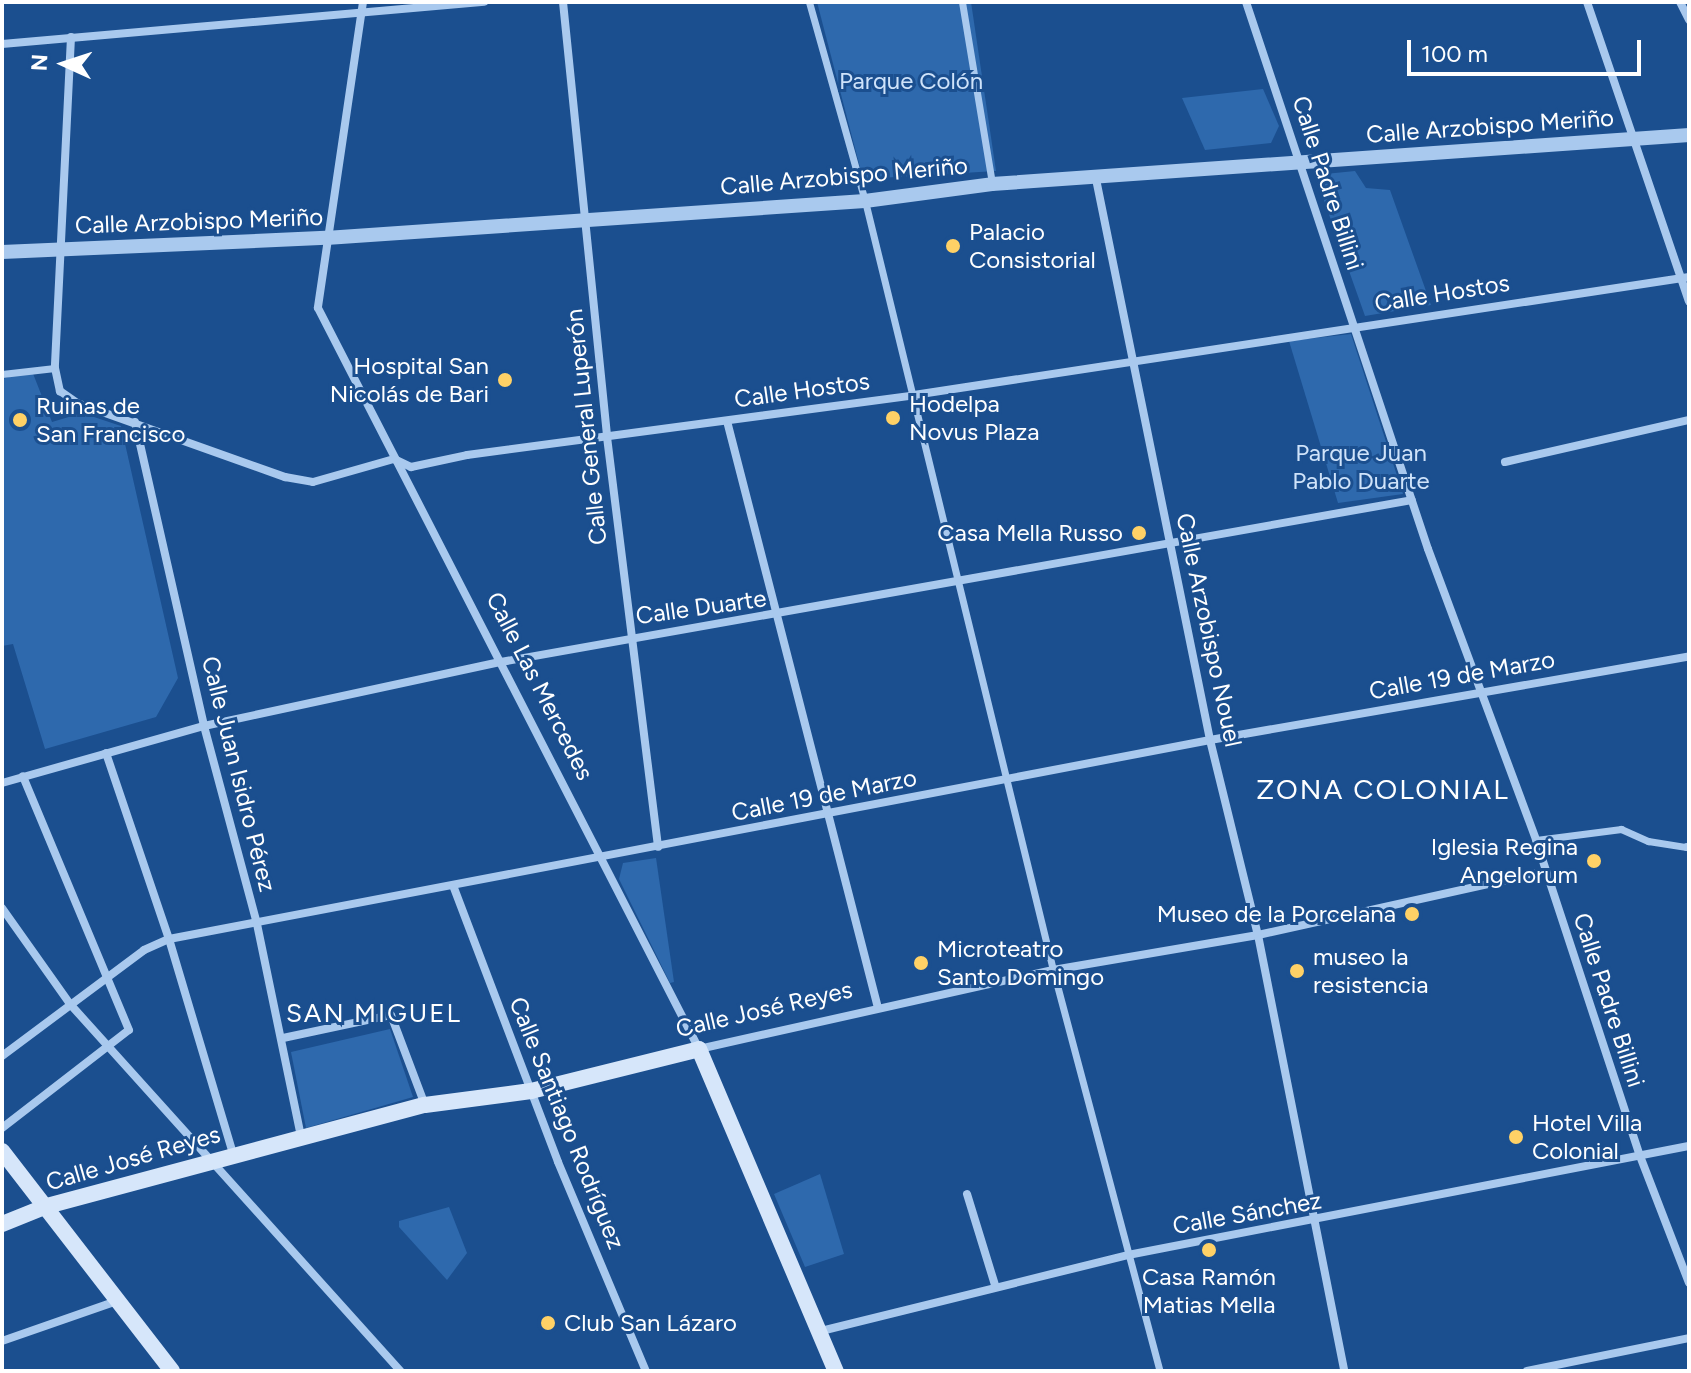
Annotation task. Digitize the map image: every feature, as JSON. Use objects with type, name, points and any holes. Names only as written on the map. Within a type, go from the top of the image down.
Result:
[{"type":"main road","name":"Calle José Reyes","points":[[2,1224],[47,1206],[301,1136],[425,1105],[531,1091],[699,1049]]},
{"type":"main road","name":"Calle Las Mercedes","points":[[699,1049],[816,1332],[836,1371]]},
{"type":"main road","points":[[2,1151],[172,1371]]},
{"type":"street","name":"Calle Las Mercedes","points":[[363,2],[318,308],[400,461],[699,1049]]},
{"type":"street","points":[[2,44],[484,2]]},
{"type":"street","name":"Calle General Luperón","points":[[563,2],[607,437],[658,847]]},
{"type":"street","points":[[809,2],[865,201],[1053,970],[1160,1371]]},
{"type":"street","points":[[962,2],[992,184]]},
{"type":"street","name":"Calle Padre Billini","points":[[1246,2],[1412,500],[1536,840],[1640,1156],[1689,1283]]},
{"type":"street","points":[[1587,2],[1685,277],[1689,301]]},
{"type":"street","points":[[1680,2],[1689,20]]},
{"type":"street","points":[[2,374],[55,368],[64,249],[71,37]]},
{"type":"street","name":"Calle Arzobispo Meriño","points":[[2,252],[326,238],[584,217],[865,201],[992,184],[1689,135]]},
{"type":"street","name":"Calle Arzobispo Nouel","points":[[1096,179],[1130,361],[1210,740],[1258,935],[1344,1371]]},
{"type":"street","name":"Calle Hostos","points":[[55,368],[60,391],[77,403],[285,477],[313,482],[400,461],[411,467],[467,455],[914,395],[1685,277]]},
{"type":"street","points":[[1505,462],[1689,420]]},
{"type":"street","points":[[727,421],[878,1008]]},
{"type":"street","name":"Calle Juan Isidro Pérez","points":[[135,422],[204,726],[257,924],[301,1136]]},
{"type":"street","name":"Calle Duarte","points":[[2,783],[204,726],[501,662],[630,638],[777,616],[1170,539],[1412,500]]},
{"type":"street","name":"Calle 19 de Marzo","points":[[2,1056],[144,950],[169,939],[454,888],[1210,740],[1689,656]]},
{"type":"street","points":[[106,753],[169,939],[233,1154]]},
{"type":"street","points":[[2,1128],[129,1030],[104,980],[23,776]]},
{"type":"street","points":[[1536,840],[1621,829],[1648,841],[1688,847]]},
{"type":"street","name":"Calle José Reyes","points":[[699,1049],[1053,970],[1258,935],[1546,871]]},
{"type":"street","name":"Calle Santiago Rodríguez","points":[[454,888],[531,1091],[646,1371]]},
{"type":"street","points":[[2,908],[70,1004],[401,1371]]},
{"type":"street","points":[[283,1038],[391,1015],[425,1105]]},
{"type":"street","name":"Calle Sánchez","points":[[816,1332],[995,1285],[1128,1255],[1689,1146]]},
{"type":"street","points":[[967,1194],[995,1285]]},
{"type":"street","points":[[2,1341],[117,1300]]},
{"type":"street","points":[[1527,1371],[1689,1338]]},
{"type":"green space","name":"Parque Colón","points":[[817,2],[971,2],[996,171],[863,179]]},
{"type":"green space","points":[[1263,89],[1279,126],[1271,143],[1205,150],[1182,98]]},
{"type":"green space","points":[[1355,171],[1366,188],[1390,190],[1431,305],[1365,316],[1315,175]]},
{"type":"green space","name":"Parque Juan Pablo Duarte","points":[[1351,334],[1403,494],[1338,503],[1289,341]]},
{"type":"green space","points":[[32,371],[52,422],[82,413],[121,426],[178,678],[156,717],[45,749],[13,644],[2,646],[2,379]]},
{"type":"green space","points":[[656,858],[674,982],[670,983],[619,879],[623,863]]},
{"type":"green space","points":[[390,1029],[413,1097],[306,1128],[291,1052]]},
{"type":"green space","points":[[820,1174],[844,1254],[805,1267],[774,1194]]},
{"type":"green space","points":[[449,1207],[467,1253],[447,1280],[399,1227],[399,1221]]},
{"type":"place","name":"Palacio Consistorial","points":[[953,246]]},
{"type":"place","name":"Hospital San Nicolás de Bari","points":[[505,380]]},
{"type":"place","name":"Hodelpa Novus Plaza","points":[[893,418]]},
{"type":"place","name":"Ruinas de San Francisco","points":[[20,420]]},
{"type":"place","name":"Casa Mella Russo","points":[[1139,533]]},
{"type":"place","name":"Iglesia Regina Angelorum","points":[[1594,861]]},
{"type":"place","name":"Museo de la Porcelana","points":[[1412,914]]},
{"type":"place","name":"Microteatro Santo Domingo","points":[[921,963]]},
{"type":"place","name":"museo la resistencia","points":[[1297,971]]},
{"type":"place","name":"Hotel Villa Colonial","points":[[1516,1137]]},
{"type":"place","name":"Casa Ramón Matias Mella","points":[[1209,1250]]},
{"type":"place","name":"Club San Lázaro","points":[[548,1323]]},
{"type":"district","name":"ZONA COLONIAL","points":[[1383,789]]},
{"type":"district","name":"SAN MIGUEL","points":[[374,1014]]}]
